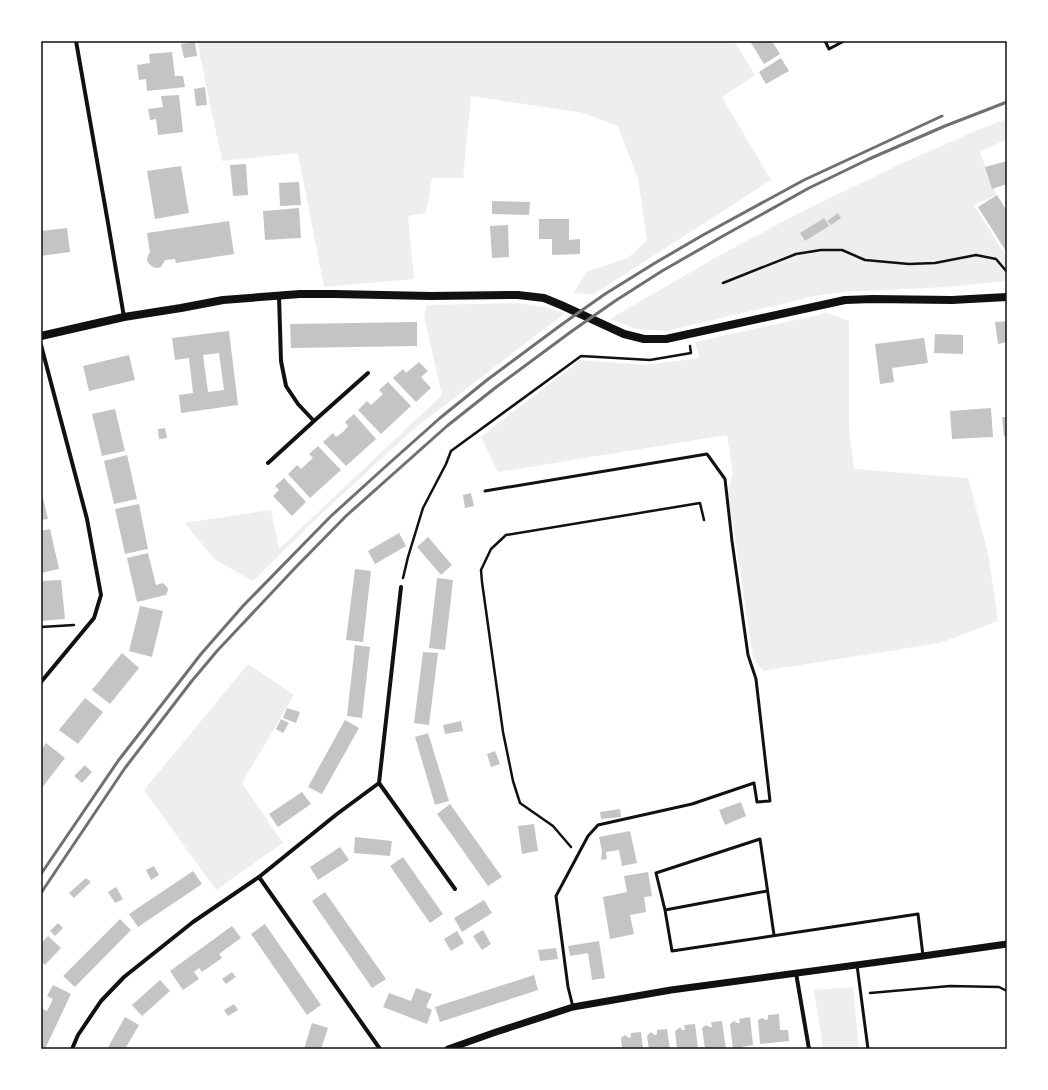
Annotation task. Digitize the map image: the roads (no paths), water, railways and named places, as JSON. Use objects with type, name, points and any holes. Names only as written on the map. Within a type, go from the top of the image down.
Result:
[{"type":"main road","points":[[41,336],[124,317],[223,300],[300,294],[431,296],[518,295],[544,298],[624,334],[644,339],[666,339],[846,300],[952,300],[1007,297]]},
{"type":"street","points":[[76,41],[124,317]]},
{"type":"street","points":[[279,296],[281,361],[286,386],[298,404],[314,420]]},
{"type":"street","points":[[41,345],[86,519],[101,595],[94,618],[41,682]]},
{"type":"street","points":[[268,463],[368,373]]},
{"type":"street","points":[[401,588],[379,783],[455,889]]},
{"type":"street","points":[[72,1049],[78,1035],[101,1001],[124,977],[193,922],[259,877],[337,814],[379,783]]},
{"type":"street","points":[[259,877],[380,1049]]},
{"type":"street","points":[[448,1049],[573,1007],[671,990],[1007,944]]},
{"type":"street","points":[[796,973],[809,1049]]},
{"type":"lane","points":[[825,41],[829,48],[844,41]]},
{"type":"lane","points":[[485,491],[707,454],[724,479],[748,655],[756,679],[770,801],[757,802],[754,783],[692,804],[598,825],[588,836],[556,896],[568,987],[573,1007]]},
{"type":"lane","points":[[774,936],[760,839],[656,873],[665,910],[672,951],[774,936],[918,914],[923,956]]},
{"type":"lane","points":[[665,910],[767,891]]},
{"type":"lane","points":[[857,965],[868,1049]]},
{"type":"railway","points":[[41,893],[125,768],[191,682],[217,651],[346,516],[447,426],[495,388],[572,331],[662,271],[809,188],[869,159],[945,126],[1007,102]]},
{"type":"railway","points":[[41,874],[118,761],[201,654],[243,606],[330,517],[440,418],[487,380],[561,325],[605,294],[655,263],[804,180],[942,116]]}]
